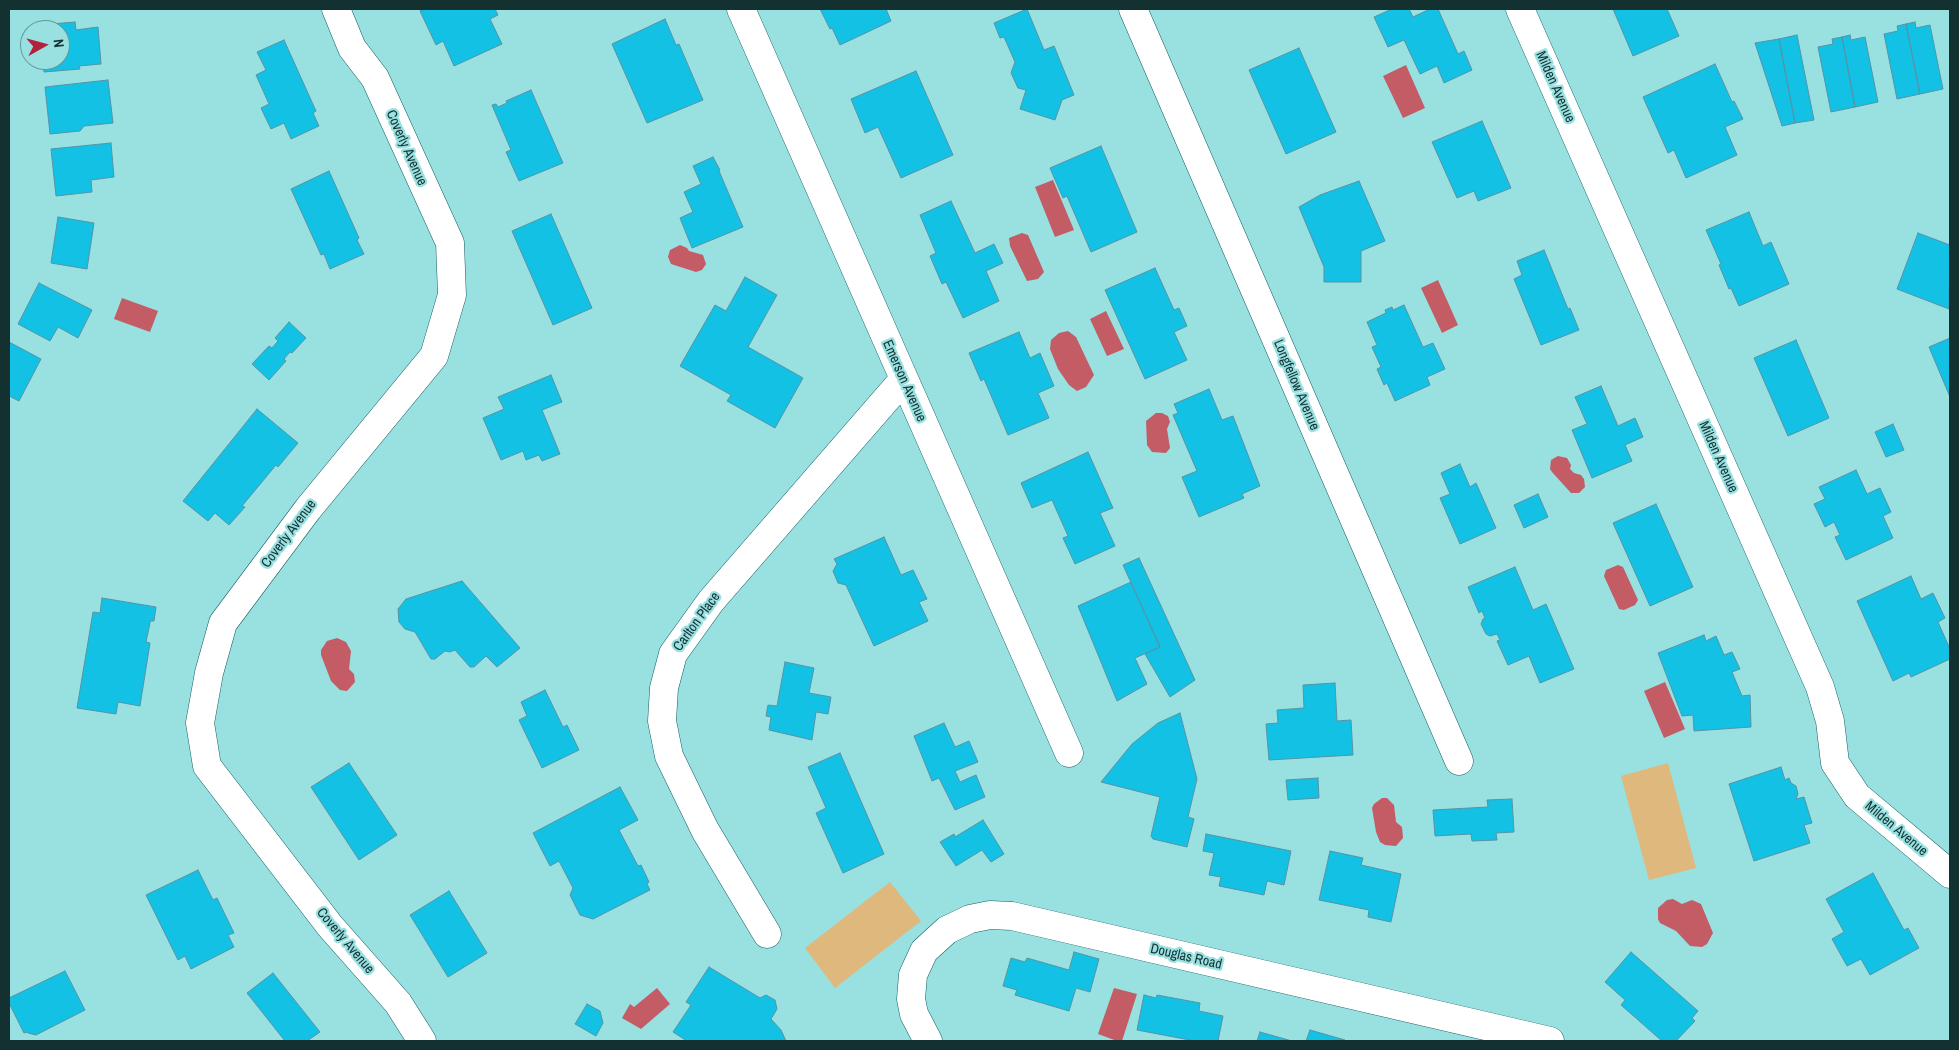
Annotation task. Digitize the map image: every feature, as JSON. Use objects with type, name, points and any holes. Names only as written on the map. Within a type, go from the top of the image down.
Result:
[{"type":"street","name":"Coverly Avenue","points":[[336,9],[352,48],[374,78],[450,243],[452,295],[434,356],[308,509],[223,623],[209,673],[200,723],[207,766],[330,926],[398,1003],[422,1041]]},
{"type":"street","name":"Emerson Avenue","points":[[741,9],[1069,753]]},
{"type":"street","name":"Longfellow Avenue","points":[[1133,9],[1459,761]]},
{"type":"street","name":"Milden Avenue","points":[[1520,9],[1820,687],[1830,721],[1836,763],[1857,796],[1950,874]]},
{"type":"street","name":"Carlton Place","points":[[767,934],[705,830],[669,756],[662,721],[664,688],[673,654],[711,601],[903,380]]},
{"type":"street","name":"Douglas Road","points":[[928,1041],[914,1014],[911,999],[912,975],[924,951],[947,930],[970,919],[990,915],[1012,916],[1550,1041]]},
{"type":"shaded area","points":[[1406,65],[1425,108],[1403,118],[1383,76]]},
{"type":"shaded area","points":[[1053,180],[1074,230],[1055,237],[1035,187]]},
{"type":"shaded area","points":[[1022,233],[1028,235],[1044,272],[1038,279],[1027,281],[1010,246],[1009,238]]},
{"type":"shaded area","points":[[680,245],[689,251],[703,255],[706,264],[702,270],[696,272],[671,264],[668,257],[670,250]]},
{"type":"shaded area","points":[[1438,280],[1458,325],[1442,333],[1421,288]]},
{"type":"shaded area","points":[[122,298],[158,311],[150,332],[114,319]]},
{"type":"shaded area","points":[[1106,311],[1124,349],[1107,356],[1090,319]]},
{"type":"shaded area","points":[[1068,331],[1076,337],[1094,375],[1086,387],[1077,391],[1069,385],[1058,369],[1050,349],[1051,340],[1059,333]]},
{"type":"shaded area","points":[[1156,413],[1168,416],[1170,422],[1167,429],[1170,448],[1166,453],[1152,452],[1147,445],[1146,421]]},
{"type":"shaded area","points":[[1558,456],[1567,458],[1571,465],[1570,469],[1574,473],[1581,475],[1584,479],[1585,487],[1579,493],[1571,493],[1550,469],[1551,460]]},
{"type":"shaded area","points":[[1618,565],[1623,567],[1638,600],[1635,605],[1624,610],[1619,609],[1604,576],[1606,570]]},
{"type":"shaded area","points":[[337,638],[346,642],[351,651],[349,669],[354,674],[355,682],[347,691],[340,690],[331,681],[321,655],[321,650],[327,641]]},
{"type":"shaded area","points":[[1665,682],[1685,729],[1664,738],[1644,691]]},
{"type":"shaded area","points":[[1668,763],[1696,868],[1649,880],[1621,776]]},
{"type":"shaded area","points":[[1382,798],[1387,798],[1394,805],[1396,822],[1402,827],[1403,838],[1396,846],[1385,845],[1380,842],[1376,832],[1372,808]]},
{"type":"shaded area","points":[[890,882],[921,921],[835,988],[805,948]]},
{"type":"shaded area","points":[[1673,899],[1682,904],[1692,900],[1701,904],[1713,933],[1707,944],[1702,947],[1690,946],[1676,931],[1660,923],[1658,908],[1667,900]]},
{"type":"shaded area","points":[[657,988],[670,1004],[641,1029],[622,1018],[630,1004],[634,1007]]},
{"type":"shaded area","points":[[1114,988],[1137,994],[1122,1041],[1098,1034]]},
{"type":"building","points":[[426,9],[495,9],[498,15],[490,19],[502,44],[454,66],[443,41],[436,45],[420,11]]},
{"type":"building","points":[[820,9],[886,9],[891,21],[840,45]]},
{"type":"building","points":[[1027,9],[1044,50],[1054,46],[1074,95],[1062,100],[1055,120],[1020,109],[1026,90],[1018,88],[1011,73],[1015,62],[1004,37],[1000,38],[994,23]]},
{"type":"building","points":[[1392,9],[1409,9],[1413,17],[1430,9],[1438,9],[1458,54],[1464,51],[1472,70],[1444,83],[1437,66],[1420,74],[1404,40],[1388,47],[1374,17]]},
{"type":"building","points":[[1613,9],[1667,9],[1679,36],[1633,56]]},
{"type":"building","points":[[665,19],[676,45],[679,44],[703,100],[647,123],[612,44]]},
{"type":"building","points":[[70,22],[75,22],[76,30],[98,27],[101,64],[79,66],[80,69],[70,70]]},
{"type":"building","points":[[1915,22],[1916,28],[1930,25],[1943,89],[1920,94],[1906,24]]},
{"type":"building","points":[[1906,24],[1920,94],[1897,99],[1884,34],[1898,31],[1897,26]]},
{"type":"building","points":[[1797,35],[1814,120],[1795,123],[1779,39]]},
{"type":"building","points":[[1850,35],[1851,40],[1865,37],[1878,102],[1855,107],[1842,37]]},
{"type":"building","points":[[1842,37],[1855,107],[1831,112],[1818,47],[1833,44],[1832,39]]},
{"type":"building","points":[[1779,39],[1795,123],[1782,126],[1755,43]]},
{"type":"building","points":[[284,40],[316,111],[313,113],[319,126],[291,139],[284,123],[271,129],[261,108],[269,104],[256,75],[266,70],[257,52]]},
{"type":"building","points":[[1299,48],[1336,132],[1286,154],[1249,70]]},
{"type":"building","points":[[1715,64],[1732,102],[1734,101],[1743,119],[1725,127],[1737,155],[1686,178],[1674,150],[1668,153],[1643,97]]},
{"type":"building","points":[[44,70],[68,70],[44,72]]},
{"type":"building","points":[[916,71],[953,155],[901,178],[878,127],[865,133],[851,99]]},
{"type":"building","points":[[108,80],[113,123],[84,126],[80,131],[50,134],[45,87]]},
{"type":"building","points":[[531,90],[563,163],[519,181],[506,152],[511,150],[492,105],[496,104],[498,107],[507,103],[506,101]]},
{"type":"building","points":[[1482,121],[1511,188],[1478,201],[1474,191],[1457,198],[1432,142]]},
{"type":"building","points":[[111,143],[114,177],[91,180],[92,192],[56,196],[51,149]]},
{"type":"building","points":[[1101,146],[1137,232],[1091,252],[1067,196],[1063,198],[1050,168]]},
{"type":"building","points":[[713,157],[743,227],[692,248],[680,218],[693,212],[684,192],[701,184],[693,166]]},
{"type":"building","points":[[329,171],[359,238],[357,240],[364,254],[330,269],[324,254],[321,255],[291,189]]},
{"type":"building","points":[[1359,181],[1385,241],[1361,251],[1361,282],[1324,282],[1324,267],[1299,207],[1320,195]]},
{"type":"building","points":[[951,201],[975,253],[994,244],[1003,263],[986,271],[999,301],[963,318],[946,282],[942,284],[930,256],[936,253],[920,215]]},
{"type":"building","points":[[1749,212],[1763,246],[1771,242],[1789,284],[1739,306],[1731,288],[1729,289],[1719,265],[1721,264],[1706,230]]},
{"type":"building","points":[[551,214],[592,308],[553,325],[512,231]]},
{"type":"building","points":[[58,217],[94,223],[87,269],[51,263]]},
{"type":"building","points":[[1918,233],[1950,245],[1949,309],[1897,289]]},
{"type":"building","points":[[1544,250],[1568,309],[1570,308],[1579,330],[1541,345],[1514,279],[1522,275],[1517,261]]},
{"type":"building","points":[[1155,268],[1174,310],[1179,308],[1187,326],[1174,332],[1187,360],[1145,379],[1105,290]]},
{"type":"building","points":[[745,277],[777,295],[748,347],[803,378],[775,428],[727,401],[731,395],[680,366],[715,305],[726,311]]},
{"type":"building","points":[[39,283],[92,310],[78,338],[58,327],[50,341],[18,324]]},
{"type":"building","points":[[1404,305],[1423,347],[1433,343],[1445,369],[1427,377],[1430,385],[1395,401],[1387,383],[1384,385],[1377,369],[1381,367],[1372,347],[1377,345],[1367,322],[1386,313],[1385,310],[1392,307],[1393,310]]},
{"type":"building","points":[[289,322],[306,338],[292,353],[290,352],[284,359],[286,361],[269,380],[252,364],[269,346],[272,348],[278,341],[275,338]]},
{"type":"building","points":[[1019,332],[1030,358],[1040,353],[1054,386],[1038,393],[1049,418],[1008,435],[984,379],[981,381],[969,353]]},
{"type":"building","points":[[1950,338],[1950,397],[1929,347]]},
{"type":"building","points":[[1796,340],[1829,418],[1788,436],[1754,358]]},
{"type":"building","points":[[9,342],[41,359],[19,401],[9,396]]},
{"type":"building","points":[[551,375],[562,402],[542,410],[560,454],[542,461],[539,455],[526,460],[523,451],[501,460],[483,418],[504,409],[498,397]]},
{"type":"building","points":[[1601,386],[1618,426],[1635,418],[1643,437],[1625,445],[1632,461],[1592,478],[1572,430],[1587,424],[1575,397]]},
{"type":"building","points":[[1209,389],[1222,420],[1233,416],[1260,486],[1242,494],[1244,498],[1199,517],[1182,477],[1197,471],[1173,415],[1178,413],[1174,404]]},
{"type":"building","points":[[257,409],[298,443],[278,467],[276,465],[229,525],[215,513],[208,521],[183,501]]},
{"type":"building","points":[[1893,424],[1904,450],[1886,457],[1875,432]]},
{"type":"building","points":[[1088,452],[1113,508],[1100,513],[1115,546],[1075,564],[1063,538],[1068,536],[1052,500],[1032,508],[1021,483]]},
{"type":"building","points":[[1460,464],[1470,487],[1476,483],[1496,528],[1460,544],[1440,498],[1450,494],[1441,473]]},
{"type":"building","points":[[1856,470],[1867,494],[1880,488],[1891,512],[1883,516],[1893,538],[1846,560],[1835,537],[1840,535],[1834,522],[1825,527],[1814,504],[1825,499],[1819,487]]},
{"type":"building","points":[[1538,494],[1548,517],[1524,528],[1514,505]]},
{"type":"building","points":[[1656,504],[1693,587],[1650,606],[1613,523]]},
{"type":"building","points":[[884,537],[901,575],[913,570],[927,599],[919,602],[928,621],[874,646],[846,585],[838,583],[833,571],[837,564],[834,559]]},
{"type":"building","points":[[1139,558],[1195,680],[1170,697],[1145,654],[1160,647],[1123,565]]},
{"type":"building","points":[[1515,567],[1533,610],[1546,604],[1574,669],[1540,683],[1529,656],[1508,665],[1497,641],[1500,640],[1497,634],[1490,636],[1486,634],[1481,624],[1485,618],[1482,611],[1479,613],[1468,587]]},
{"type":"building","points":[[1911,576],[1921,599],[1933,593],[1945,618],[1938,622],[1950,649],[1950,659],[1911,677],[1909,673],[1893,681],[1857,601]]},
{"type":"building","points":[[462,581],[520,648],[497,667],[486,656],[474,667],[470,667],[455,650],[445,651],[435,659],[431,659],[415,632],[405,629],[399,622],[398,609],[406,599]]},
{"type":"building","points":[[1131,582],[1160,647],[1135,658],[1147,684],[1117,701],[1078,606]]},
{"type":"building","points":[[102,598],[156,607],[154,621],[150,621],[146,642],[150,643],[140,706],[118,702],[116,714],[77,708],[93,612],[100,613]]},
{"type":"building","points":[[1704,635],[1706,641],[1716,636],[1724,655],[1732,652],[1740,669],[1732,672],[1742,696],[1750,695],[1751,727],[1694,731],[1693,715],[1682,716],[1658,653]]},
{"type":"building","points":[[785,662],[814,668],[809,693],[831,697],[828,714],[816,712],[812,740],[769,730],[771,717],[766,716],[768,705],[777,706]]},
{"type":"building","points":[[1335,683],[1337,721],[1351,720],[1353,755],[1269,760],[1266,724],[1278,723],[1277,710],[1304,708],[1303,685]]},
{"type":"building","points":[[545,690],[563,727],[567,725],[579,750],[542,768],[519,720],[527,716],[521,702]]},
{"type":"building","points":[[1180,713],[1197,779],[1188,817],[1194,819],[1187,847],[1153,839],[1151,836],[1160,797],[1101,782],[1132,744],[1158,723]]},
{"type":"building","points":[[944,723],[955,747],[969,741],[978,762],[955,771],[960,782],[976,775],[985,797],[955,810],[939,778],[932,781],[914,736]]},
{"type":"building","points":[[840,753],[884,854],[843,873],[816,813],[826,808],[808,767]]},
{"type":"building","points":[[349,763],[397,835],[359,860],[311,787]]},
{"type":"building","points":[[1781,767],[1785,780],[1789,778],[1791,783],[1796,786],[1798,794],[1796,799],[1804,797],[1812,823],[1804,825],[1810,843],[1754,861],[1729,784]]},
{"type":"building","points":[[1318,778],[1319,798],[1288,800],[1286,780]]},
{"type":"building","points":[[620,787],[638,820],[619,830],[638,866],[641,865],[649,882],[647,884],[650,890],[593,919],[580,915],[570,895],[573,888],[559,861],[550,866],[533,833]]},
{"type":"building","points":[[1512,799],[1514,832],[1496,833],[1497,840],[1472,841],[1471,834],[1435,836],[1433,810],[1488,807],[1487,800]]},
{"type":"building","points":[[983,820],[1004,854],[991,862],[982,850],[956,866],[940,842],[954,834],[955,837]]},
{"type":"building","points":[[1206,834],[1291,851],[1284,885],[1267,881],[1264,895],[1219,886],[1221,877],[1209,875],[1214,853],[1203,851]]},
{"type":"building","points":[[1330,851],[1363,858],[1361,865],[1401,874],[1391,922],[1368,917],[1369,910],[1319,900]]},
{"type":"building","points":[[198,870],[213,900],[217,898],[234,933],[228,935],[234,947],[191,969],[185,956],[178,960],[146,895]]},
{"type":"building","points":[[1873,873],[1904,930],[1908,928],[1919,948],[1870,975],[1861,959],[1847,966],[1832,939],[1844,932],[1826,899]]},
{"type":"building","points":[[449,891],[487,953],[448,977],[410,915]]},
{"type":"building","points":[[1074,952],[1099,959],[1090,992],[1076,988],[1069,1011],[1015,995],[1017,990],[1003,986],[1011,958],[1025,962],[1027,958],[1069,970]]},
{"type":"building","points":[[1631,952],[1698,1011],[1692,1018],[1695,1021],[1676,1041],[1662,1041],[1621,1005],[1625,1000],[1605,982]]},
{"type":"building","points":[[709,967],[760,998],[766,995],[775,1000],[777,1009],[771,1019],[781,1030],[786,1041],[687,1041],[673,1032],[691,1005],[686,1002]]},
{"type":"building","points":[[65,971],[85,1010],[36,1035],[24,1033],[9,1003],[9,998]]},
{"type":"building","points":[[273,973],[320,1032],[307,1041],[285,1041],[247,993]]},
{"type":"building","points":[[1144,995],[1156,998],[1157,995],[1200,1003],[1199,1011],[1223,1016],[1218,1041],[1195,1041],[1137,1030]]},
{"type":"building","points":[[587,1004],[600,1011],[603,1023],[596,1036],[575,1024]]},
{"type":"building","points":[[1310,1030],[1345,1040],[1306,1041]]},
{"type":"building","points":[[1260,1032],[1292,1041],[1257,1041]]}]
